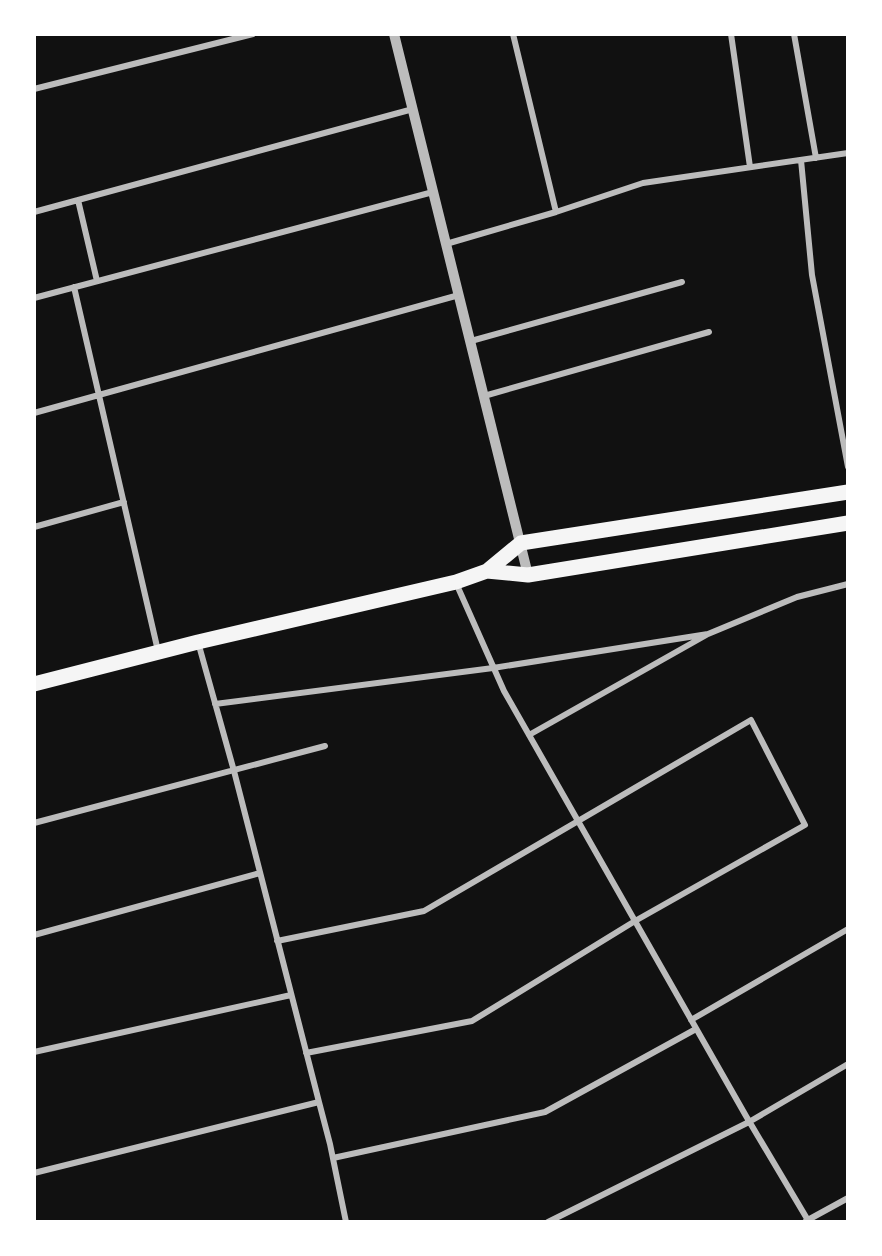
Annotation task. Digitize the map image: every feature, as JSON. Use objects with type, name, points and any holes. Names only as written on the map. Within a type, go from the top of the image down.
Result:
[{"type":"main road","points":[[34,684],[198,642],[456,582],[487,571],[521,543],[848,492]]},
{"type":"main road","points":[[487,571],[528,575],[848,523]]},
{"type":"street","points":[[34,89],[253,34]]},
{"type":"street","points":[[394,34],[528,575]]},
{"type":"street","points":[[513,34],[556,212]]},
{"type":"street","points":[[732,34],[750,167]]},
{"type":"street","points":[[794,34],[816,158]]},
{"type":"street","points":[[34,212],[413,110]]},
{"type":"street","points":[[446,244],[556,212],[644,183],[848,153]]},
{"type":"street","points":[[801,160],[812,275],[848,467]]},
{"type":"street","points":[[34,298],[433,192]]},
{"type":"street","points":[[78,200],[97,281]]},
{"type":"street","points":[[471,341],[682,282]]},
{"type":"street","points":[[74,287],[158,652]]},
{"type":"street","points":[[34,413],[459,295]]},
{"type":"street","points":[[484,396],[709,332]]},
{"type":"street","points":[[34,527],[124,502]]},
{"type":"street","points":[[456,582],[504,692],[807,1221],[848,1197]]},
{"type":"street","points":[[529,735],[708,634],[797,597],[848,584]]},
{"type":"street","points":[[215,704],[493,668],[708,634]]},
{"type":"street","points":[[198,642],[234,771],[333,1158],[346,1220],[336,1221]]},
{"type":"street","points":[[278,941],[424,911],[751,720],[804,825],[635,921],[472,1021],[306,1053]]},
{"type":"street","points":[[34,823],[325,746]]},
{"type":"street","points":[[34,935],[260,873]]},
{"type":"street","points":[[691,1020],[848,929]]},
{"type":"street","points":[[34,1052],[291,994]]},
{"type":"street","points":[[333,1158],[545,1112],[696,1029]]},
{"type":"street","points":[[548,1221],[749,1122],[848,1064]]},
{"type":"street","points":[[34,1173],[319,1102]]}]
